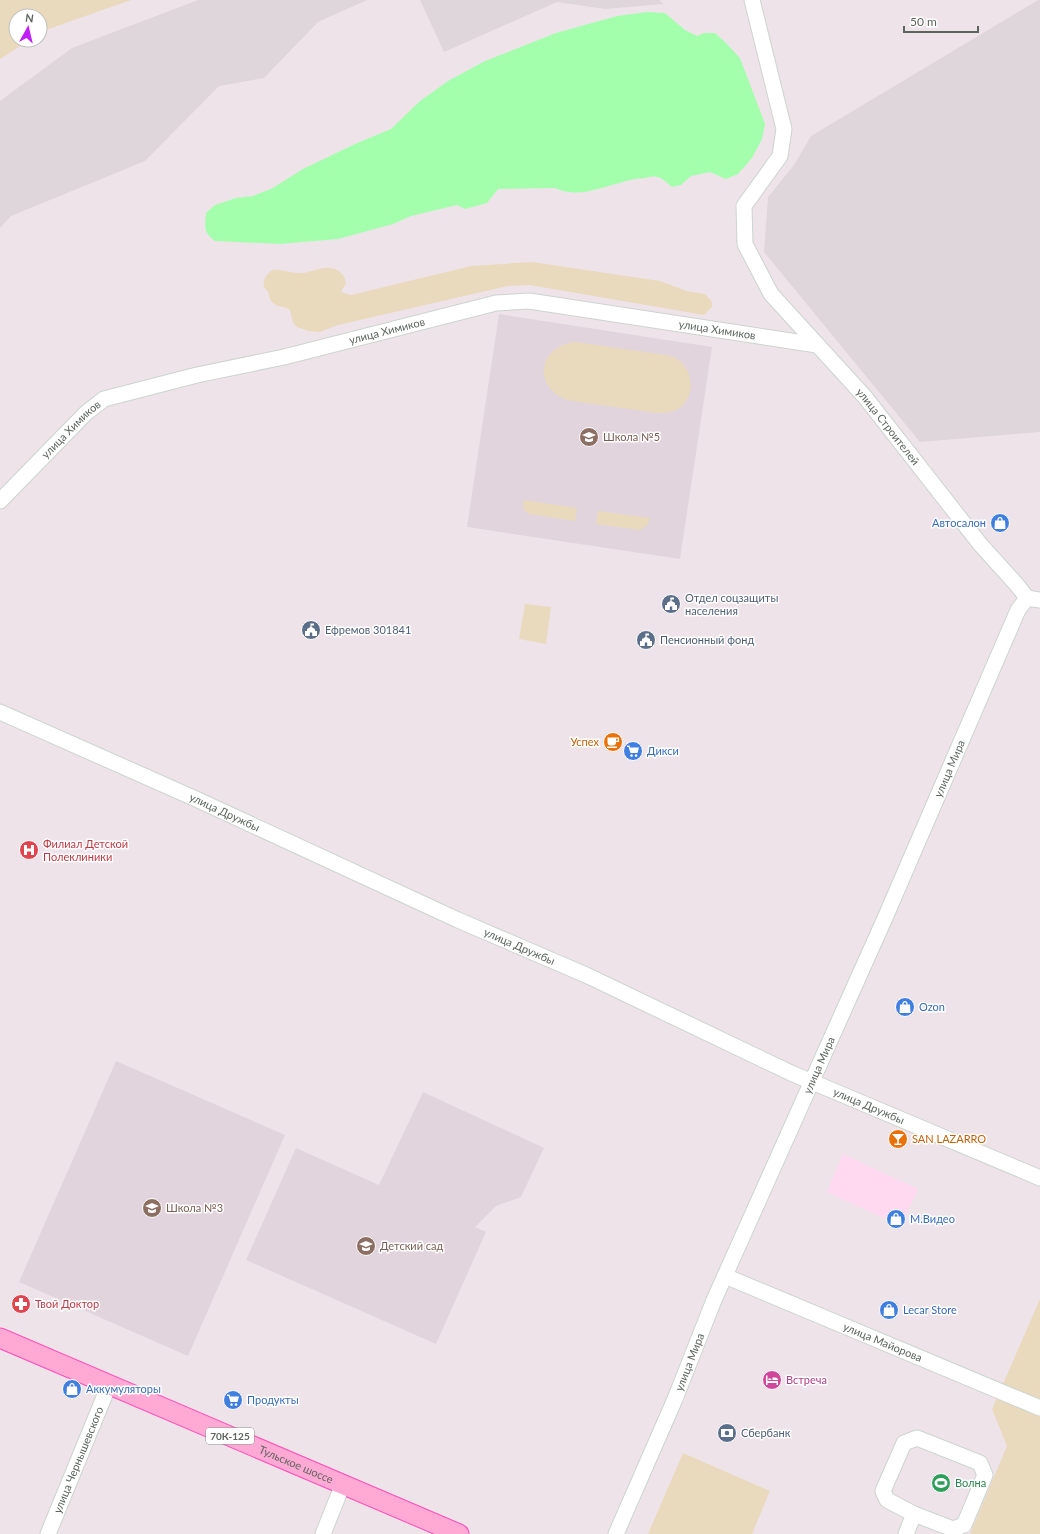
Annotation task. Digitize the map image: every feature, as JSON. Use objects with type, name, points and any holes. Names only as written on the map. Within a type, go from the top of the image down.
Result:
[{"type":"main road","name":"Тульское шоссе","points":[[0,1338],[459,1534]]},
{"type":"street","name":"улица Строителей","points":[[752,0],[784,129],[780,156],[744,206],[744,244],[771,294],[865,397],[980,544],[1017,585],[1033,599]]},
{"type":"street","name":"улица Химиков","points":[[0,501],[86,413],[104,399],[196,375],[284,357],[496,303],[529,301],[817,345]]},
{"type":"street","name":"улица Мира","points":[[616,1534],[675,1399],[725,1276],[889,908],[1018,610],[1033,599]]},
{"type":"street","name":"улица Дружбы","points":[[0,712],[196,799],[458,920],[586,975],[791,1073],[1040,1178]]},
{"type":"street","name":"улица Майорова","points":[[725,1276],[1040,1408]]},
{"type":"street","name":"улица Чернышевского","points":[[48,1534],[109,1385]]},
{"type":"street","points":[[917,1438],[980,1463],[985,1476],[964,1525],[953,1529],[914,1514],[887,1500],[883,1491],[904,1443],[917,1438]]},
{"type":"street","points":[[323,1534],[343,1484]]},
{"type":"street","points":[[906,1534],[914,1514]]},
{"type":"shaded area","points":[[0,0],[131,0],[48,29],[48,8],[8,8],[8,48],[17,48],[0,59]]},
{"type":"shaded area","points":[[198,0],[367,0],[318,22],[264,78],[219,86],[145,161],[11,216],[0,228],[0,101],[72,48]]},
{"type":"shaded area","points":[[420,0],[659,0],[664,4],[605,9],[557,2],[444,52]]},
{"type":"shaded area","points":[[1040,0],[1040,432],[920,442],[764,252],[768,197],[794,165],[811,136]]},
{"type":"shaded area","points":[[647,12],[665,13],[685,30],[697,36],[704,33],[715,33],[740,58],[765,124],[762,139],[752,158],[738,174],[726,179],[710,172],[691,176],[681,185],[672,187],[665,181],[654,177],[634,179],[600,189],[578,192],[566,192],[555,188],[498,189],[487,203],[465,209],[457,205],[411,216],[393,224],[338,239],[280,244],[215,241],[208,235],[205,226],[206,213],[215,205],[236,198],[253,196],[271,189],[303,169],[355,144],[391,129],[420,101],[448,81],[485,61],[556,33],[617,16]]},
{"type":"shaded area","points":[[532,262],[660,281],[687,291],[705,294],[712,302],[712,307],[704,315],[530,285],[508,286],[338,325],[320,332],[308,331],[297,327],[293,323],[290,310],[272,302],[264,287],[266,276],[274,270],[302,273],[322,268],[330,268],[339,271],[345,279],[346,283],[341,292],[351,295],[471,266]]},
{"type":"shaded area","name":"Школа №5","points":[[499,314],[712,347],[680,559],[467,527]]},
{"type":"shaded area","points":[[576,342],[665,355],[676,358],[683,364],[690,377],[691,384],[688,398],[678,409],[660,413],[567,400],[556,394],[548,386],[544,377],[544,367],[547,358],[554,351],[563,345]]},
{"type":"shaded area","points":[[523,500],[577,508],[575,521],[529,514],[524,510]]},
{"type":"shaded area","points":[[598,511],[650,518],[648,524],[641,530],[596,524]]},
{"type":"shaded area","points":[[525,604],[551,607],[546,644],[519,639]]},
{"type":"shaded area","name":"Школа №3","points":[[116,1061],[285,1135],[188,1356],[19,1282]]},
{"type":"shaded area","name":"Детский сад","points":[[423,1092],[544,1148],[521,1197],[496,1206],[475,1227],[486,1232],[436,1344],[246,1260],[296,1148],[379,1185]]},
{"type":"shaded area","points":[[843,1154],[918,1189],[901,1226],[827,1192]]},
{"type":"shaded area","points":[[1040,1299],[1040,1534],[970,1534],[1007,1446],[992,1409]]},
{"type":"shaded area","points":[[683,1453],[770,1491],[752,1534],[648,1534]]},
{"type":"place","name":"Школа №5","points":[[589,437]]},
{"type":"place","name":"Автосалон","points":[[1000,523]]},
{"type":"place","name":"Отдел соцзащиты населения","points":[[671,604]]},
{"type":"place","name":"Ефремов 301841","points":[[311,630]]},
{"type":"place","name":"Пенсионный фонд","points":[[646,640]]},
{"type":"place","name":"Успех","points":[[613,742]]},
{"type":"place","name":"Дикси","points":[[633,751]]},
{"type":"place","name":"Филиал Детской Полеклиники","points":[[29,850]]},
{"type":"place","name":"Ozon","points":[[905,1007]]},
{"type":"place","name":"SAN LAZARRO","points":[[898,1139]]},
{"type":"place","name":"Школа №3","points":[[152,1208]]},
{"type":"place","name":"М.Видео","points":[[896,1219]]},
{"type":"place","name":"Детский сад","points":[[366,1246]]},
{"type":"place","name":"Твой Доктор","points":[[21,1304]]},
{"type":"place","name":"Lecar Store","points":[[889,1310]]},
{"type":"place","name":"Встреча","points":[[772,1380]]},
{"type":"place","name":"Аккумуляторы","points":[[72,1389]]},
{"type":"place","name":"Продукты","points":[[233,1400]]},
{"type":"place","name":"Сбербанк","points":[[727,1433]]},
{"type":"place","name":"Волна","points":[[941,1483]]}]
